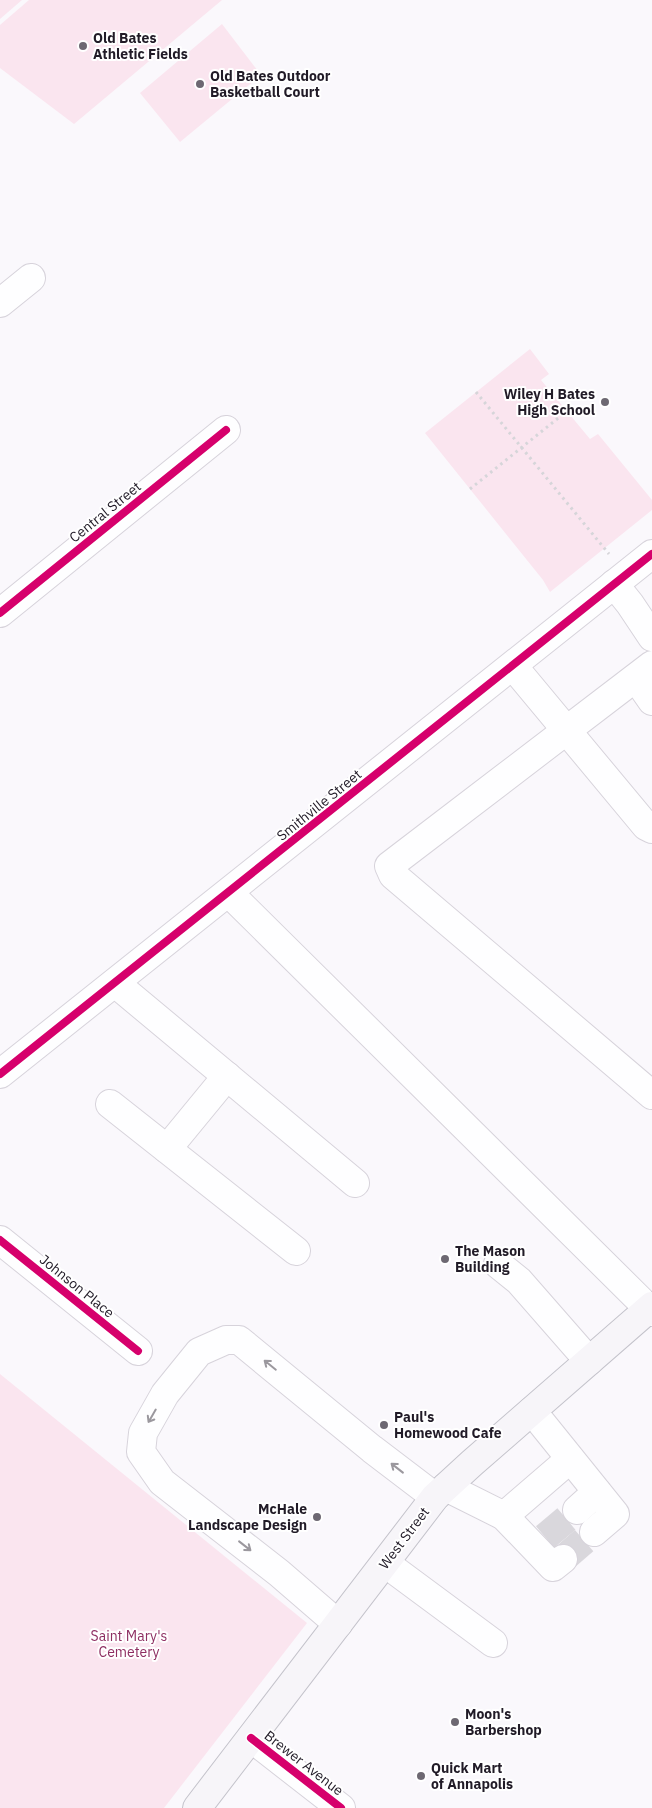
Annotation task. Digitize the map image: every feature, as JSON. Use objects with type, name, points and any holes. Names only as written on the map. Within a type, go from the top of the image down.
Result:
[{"type":"main road","name":"West Street","points":[[197,1808],[441,1492],[589,1361],[651,1309]]},
{"type":"street","points":[[0,303],[31,278]]},
{"type":"street","name":"Central Street","points":[[0,613],[226,430]]},
{"type":"street","name":"Smithville Street","points":[[0,1074],[652,554]]},
{"type":"street","points":[[620,579],[630,604],[652,637]]},
{"type":"street","points":[[513,666],[646,826],[652,829]]},
{"type":"street","points":[[652,701],[644,672],[389,866],[392,875],[652,1095]]},
{"type":"street","points":[[228,893],[651,1309]]},
{"type":"street","points":[[115,983],[355,1183]]},
{"type":"street","points":[[167,1149],[227,1076]]},
{"type":"street","points":[[110,1104],[296,1251]]},
{"type":"street","name":"Johnson Place","points":[[0,1240],[138,1352]]},
{"type":"street","points":[[498,1264],[519,1280],[589,1361]]},
{"type":"street","points":[[338,1624],[279,1573],[162,1482],[141,1452],[142,1433],[165,1394],[199,1352],[226,1340],[239,1340],[372,1449],[441,1492],[504,1516],[539,1542],[553,1567],[563,1559]]},
{"type":"street","points":[[532,1411],[615,1514],[594,1532]]},
{"type":"street","points":[[504,1516],[570,1459]]},
{"type":"street","points":[[577,1510],[597,1492]]},
{"type":"street","points":[[385,1564],[493,1643]]},
{"type":"street","name":"Brewer Avenue","points":[[251,1738],[341,1808]]},
{"type":"path","points":[[476,392],[620,579]]},
{"type":"path","points":[[470,489],[566,411]]},
{"type":"green space","points":[[0,0],[22,0],[0,19]]},
{"type":"green space","name":"Old Bates Athletic Fields","points":[[29,0],[222,0],[74,124],[0,68],[0,25]]},
{"type":"green space","name":"Old Bates Outdoor Basketball Court","points":[[222,24],[261,75],[180,142],[140,93]]},
{"type":"green space","points":[[530,349],[549,374],[541,380],[590,439],[598,434],[652,500],[652,510],[550,592],[543,580],[425,433]]},
{"type":"green space","name":"Saint Mary's Cemetery","points":[[0,1374],[307,1623],[164,1808],[0,1808]]},
{"type":"tunnel","points":[[545,1537],[577,1510]]},
{"type":"tunnel","points":[[563,1559],[594,1532]]},
{"type":"cycle path","points":[[0,613],[226,430]]},
{"type":"cycle path","points":[[0,1074],[652,554]]},
{"type":"cycle path","points":[[0,1240],[138,1351]]},
{"type":"cycle path","points":[[251,1738],[341,1808]]},
{"type":"place","name":"Old Bates Athletic Fields","points":[[83,46]]},
{"type":"place","name":"Old Bates Outdoor Basketball Court","points":[[200,84]]},
{"type":"place","name":"Wiley H Bates High School","points":[[605,402]]},
{"type":"place","name":"The Mason Building","points":[[445,1259]]},
{"type":"place","name":"Paul's Homewood Cafe","points":[[384,1425]]},
{"type":"place","name":"McHale Landscape Design","points":[[317,1517]]},
{"type":"place","name":"Moon's Barbershop","points":[[455,1722]]},
{"type":"place","name":"Quick Mart of Annapolis","points":[[421,1776]]}]
